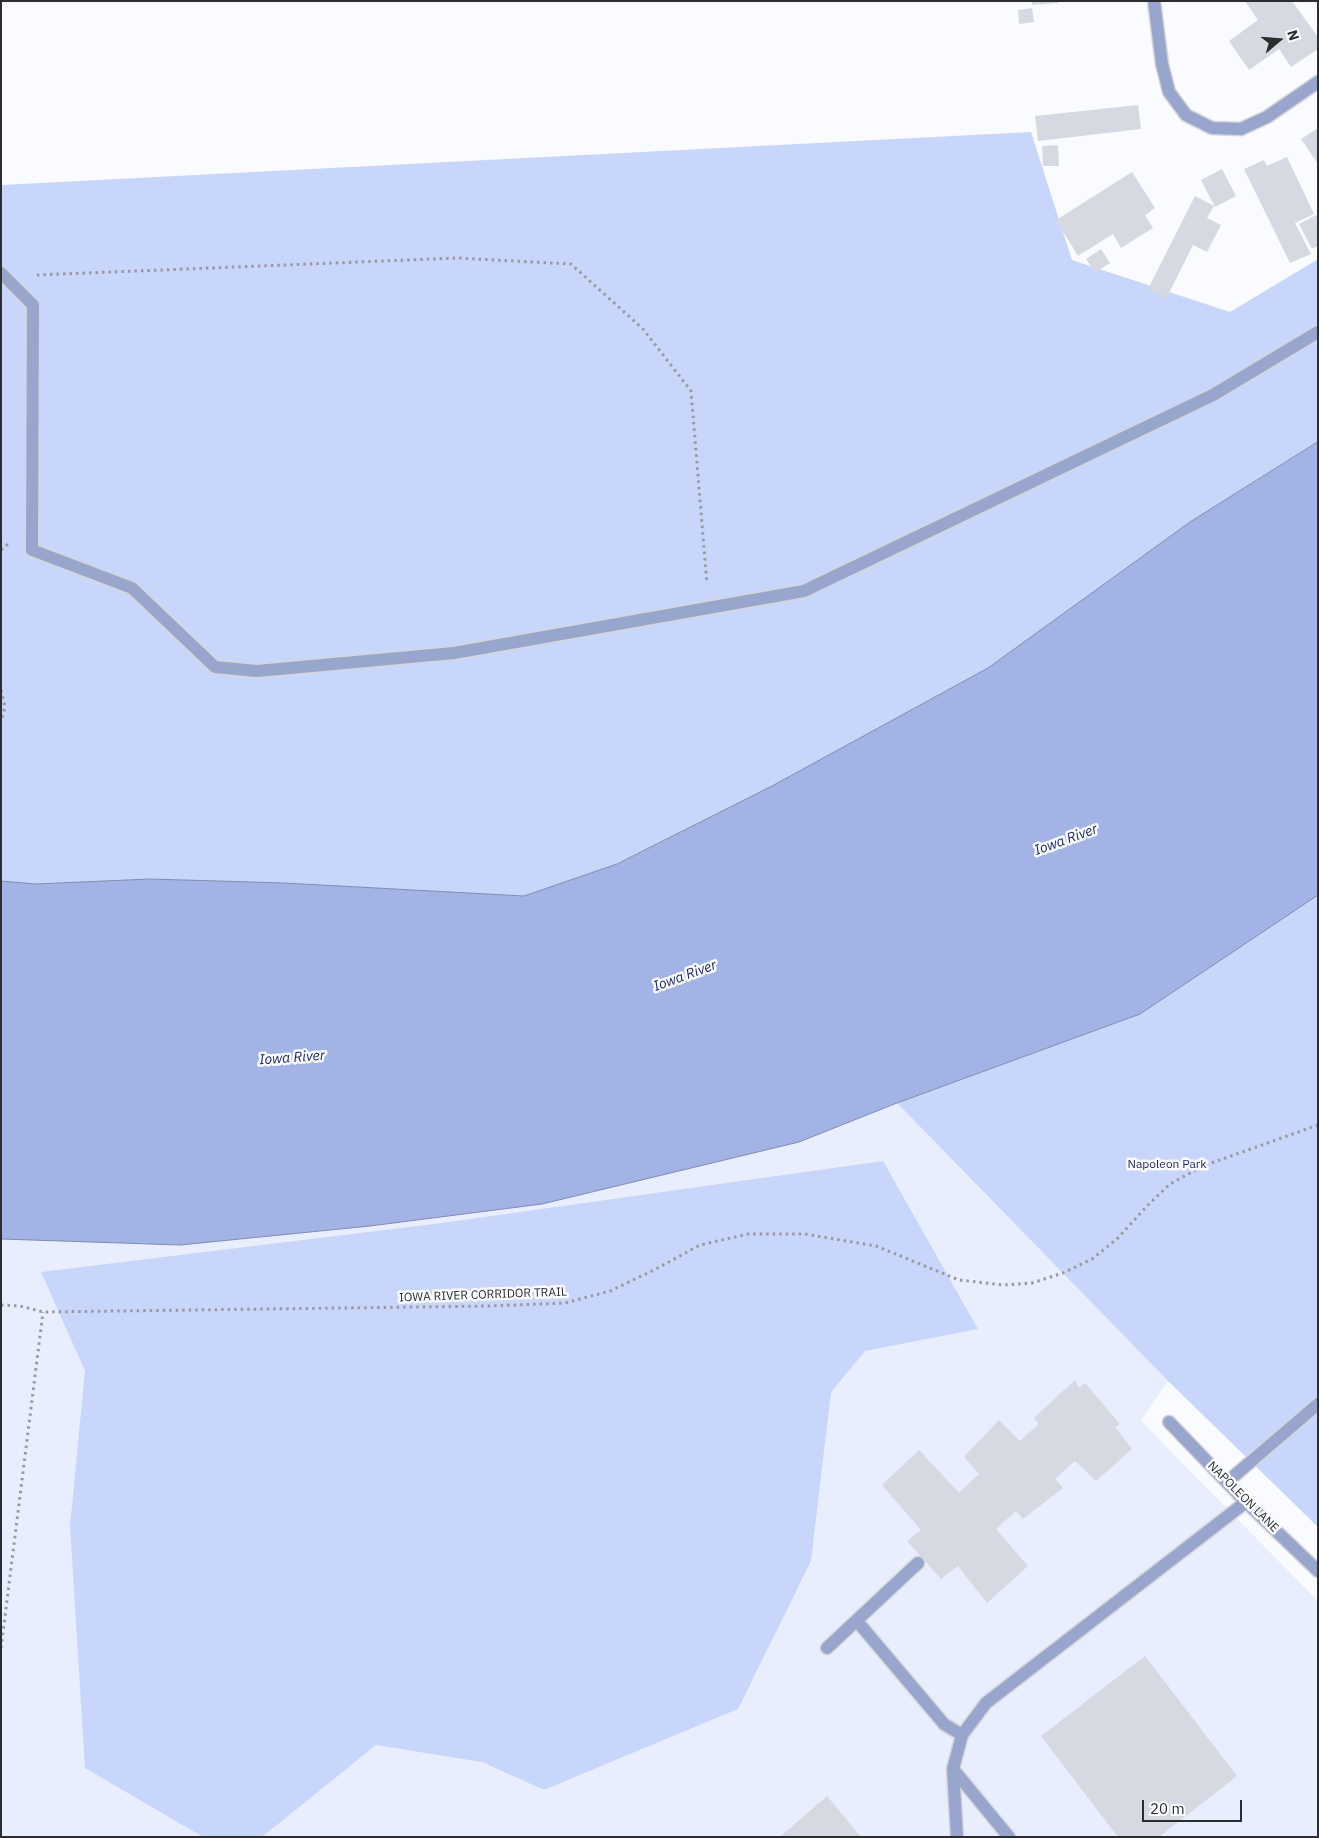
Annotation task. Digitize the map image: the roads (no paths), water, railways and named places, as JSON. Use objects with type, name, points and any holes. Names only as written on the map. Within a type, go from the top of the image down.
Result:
[{"type":"street","points":[[1154,1],[1162,64],[1169,92],[1186,115],[1203,124],[1212,128],[1241,129],[1267,117],[1318,82]]},
{"type":"street","points":[[3,275],[33,305],[32,550],[132,588],[215,667],[257,671],[454,653],[804,591],[1213,395],[1318,332]]},
{"type":"street","points":[[1227,1482],[1318,1404]]},
{"type":"street","name":"NAPOLEON LANE","points":[[1169,1422],[1246,1502],[1318,1571]]},
{"type":"street","points":[[956,1837],[953,1769],[962,1735],[986,1703],[1246,1502]]},
{"type":"street","points":[[827,1648],[918,1563]]},
{"type":"street","points":[[857,1620],[944,1724],[962,1735]]},
{"type":"street","points":[[953,1769],[1009,1837]]},
{"type":"water","name":"Iowa River","points":[[1318,442],[1318,895],[1140,1014],[897,1103],[799,1142],[542,1204],[370,1226],[180,1245],[1,1239],[1,881],[36,884],[150,879],[284,883],[524,896],[617,864],[772,786],[988,668],[1190,522]]},
{"type":"park label","name":"Napoleon Park","points":[[1167,1165]]}]
